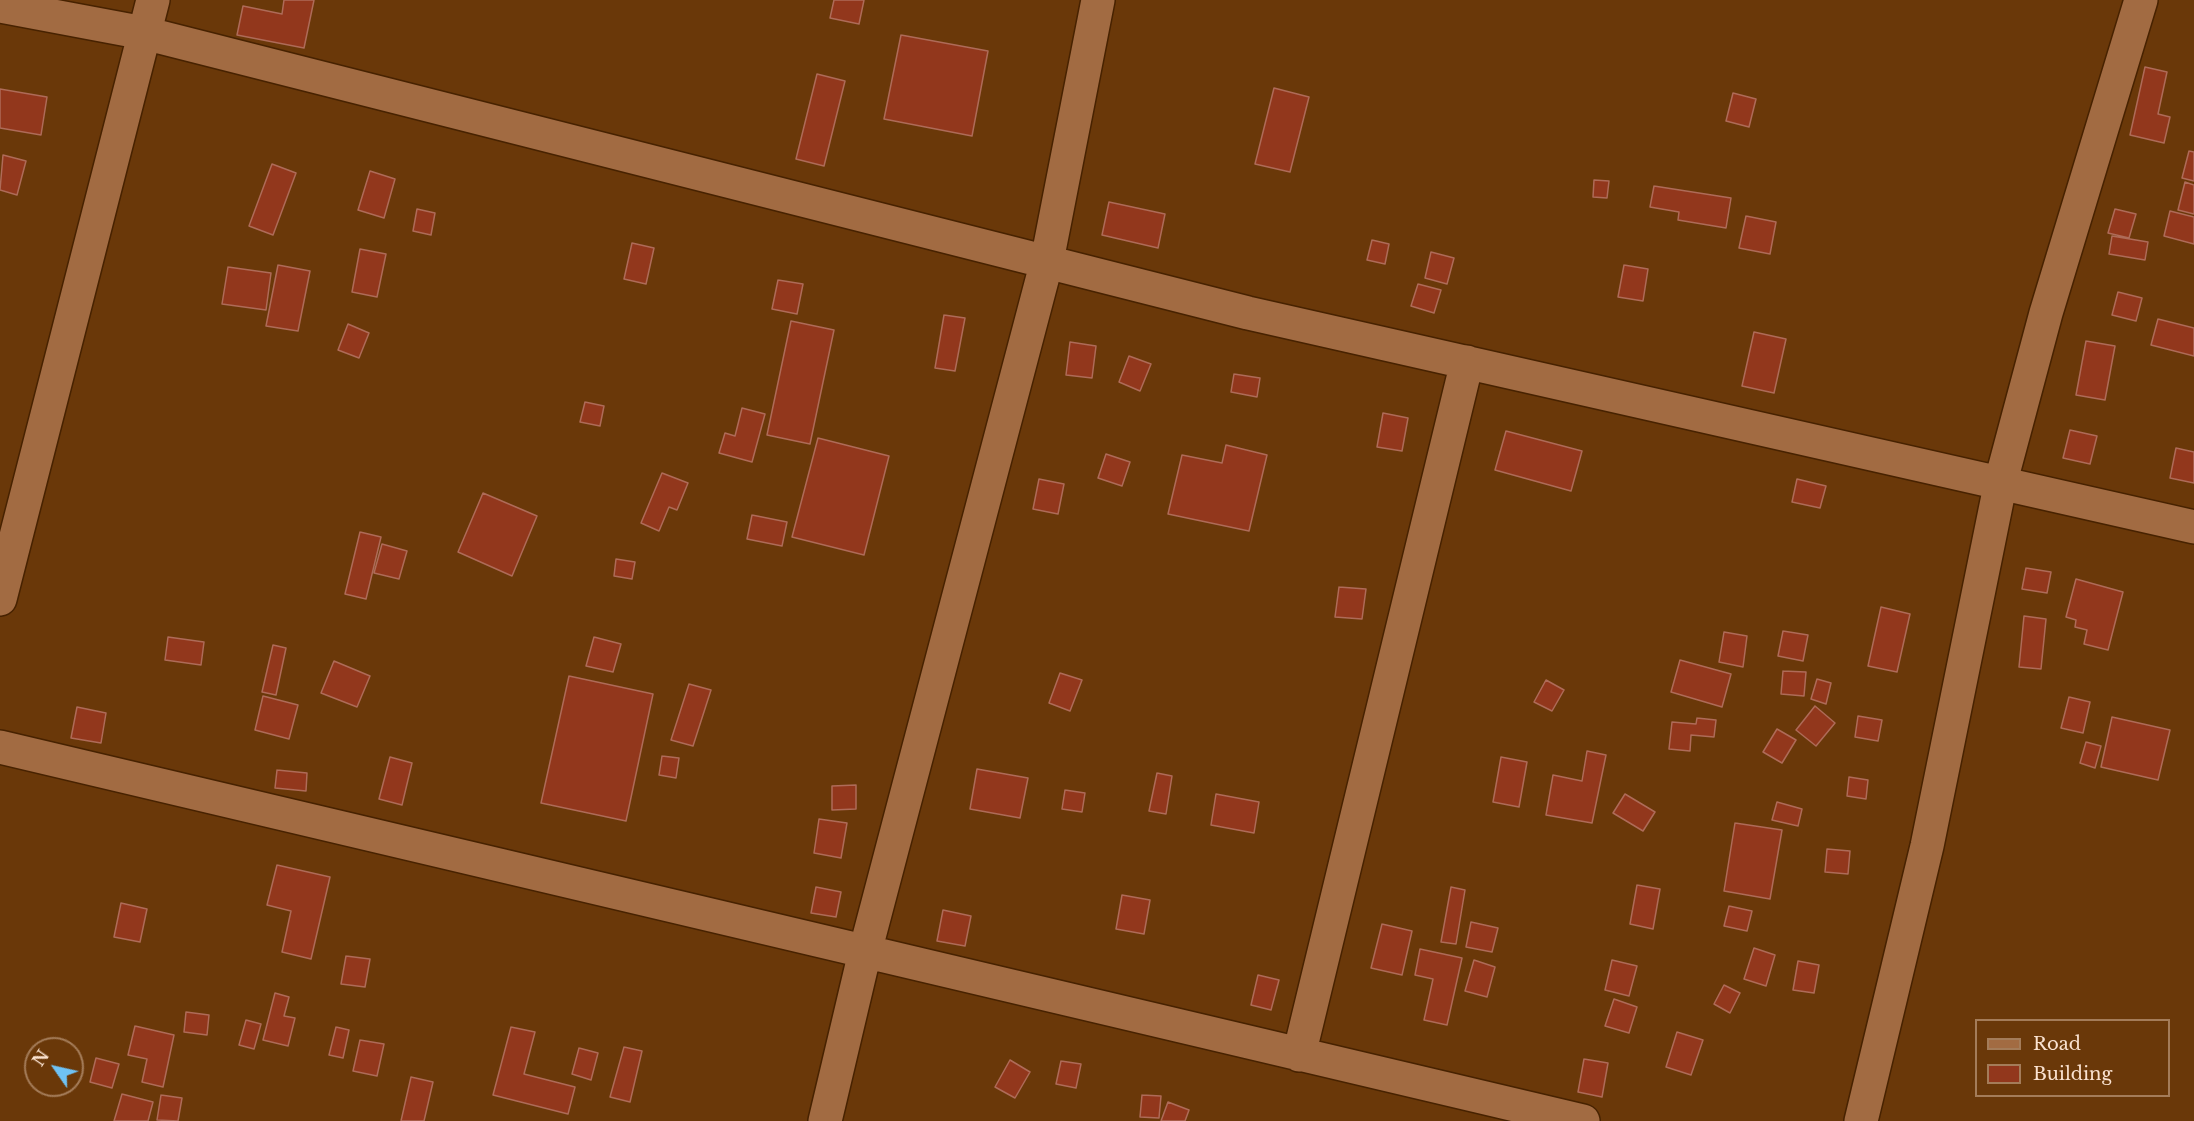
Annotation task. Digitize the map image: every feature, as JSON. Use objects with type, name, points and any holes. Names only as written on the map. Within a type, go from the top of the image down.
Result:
[{"type":"street","points":[[0,599],[153,0]]},
{"type":"street","points":[[825,1121],[865,952],[1047,261],[1098,0]]},
{"type":"street","points":[[1861,1121],[1927,846],[2001,481],[2049,303],[2141,0]]},
{"type":"street","points":[[0,6],[144,33],[1248,313],[2001,481],[2194,527]]},
{"type":"street","points":[[1299,1055],[1467,362]]},
{"type":"street","points":[[0,747],[1583,1121]]},
{"type":"building","points":[[284,0],[314,0],[304,48],[237,35],[243,6],[282,14]]},
{"type":"building","points":[[834,0],[864,0],[859,24],[830,18]]},
{"type":"building","points":[[901,35],[988,51],[972,136],[884,119]]},
{"type":"building","points":[[2145,67],[2167,72],[2158,114],[2170,117],[2164,143],[2130,135]]},
{"type":"building","points":[[817,74],[845,81],[824,166],[796,159]]},
{"type":"building","points":[[1274,88],[1309,97],[1290,172],[1255,164]]},
{"type":"building","points":[[0,89],[47,97],[41,135],[0,128]]},
{"type":"building","points":[[1733,93],[1756,99],[1749,127],[1726,121]]},
{"type":"building","points":[[2189,151],[2194,152],[2194,181],[2182,178]]},
{"type":"building","points":[[3,155],[26,161],[17,195],[0,190]]},
{"type":"building","points":[[272,164],[296,173],[273,235],[249,226]]},
{"type":"building","points":[[370,171],[395,179],[384,218],[358,210]]},
{"type":"building","points":[[1594,180],[1609,181],[1607,198],[1593,197]]},
{"type":"building","points":[[2185,182],[2194,185],[2194,214],[2178,210]]},
{"type":"building","points":[[1654,186],[1731,198],[1726,228],[1678,220],[1679,212],[1650,207]]},
{"type":"building","points":[[1109,202],[1165,214],[1158,248],[1102,235]]},
{"type":"building","points":[[417,209],[435,213],[431,235],[413,231]]},
{"type":"building","points":[[2115,209],[2136,214],[2129,238],[2108,233]]},
{"type":"building","points":[[2170,211],[2194,217],[2194,244],[2164,236]]},
{"type":"building","points":[[1746,216],[1776,222],[1770,254],[1739,248]]},
{"type":"building","points":[[2112,236],[2148,242],[2145,260],[2109,254]]},
{"type":"building","points":[[1372,240],[1389,244],[1385,264],[1367,260]]},
{"type":"building","points":[[632,243],[654,248],[646,284],[624,279]]},
{"type":"building","points":[[360,249],[386,254],[377,297],[352,292]]},
{"type":"building","points":[[1431,252],[1454,258],[1447,284],[1425,278]]},
{"type":"building","points":[[278,265],[310,271],[298,331],[266,326]]},
{"type":"building","points":[[1624,265],[1648,269],[1643,301],[1618,297]]},
{"type":"building","points":[[228,267],[271,273],[266,310],[222,304]]},
{"type":"building","points":[[778,280],[803,284],[797,314],[772,309]]},
{"type":"building","points":[[1418,284],[1441,290],[1434,313],[1411,306]]},
{"type":"building","points":[[2118,292],[2142,298],[2136,321],[2112,315]]},
{"type":"building","points":[[944,315],[965,318],[955,371],[935,368]]},
{"type":"building","points":[[2158,319],[2194,328],[2194,356],[2151,345]]},
{"type":"building","points":[[791,321],[834,330],[810,444],[767,435]]},
{"type":"building","points":[[348,324],[369,333],[359,358],[338,350]]},
{"type":"building","points":[[1754,332],[1786,339],[1774,393],[1742,386]]},
{"type":"building","points":[[2086,341],[2115,346],[2105,400],[2076,395]]},
{"type":"building","points":[[1070,342],[1096,346],[1092,378],[1066,375]]},
{"type":"building","points":[[1129,356],[1151,364],[1140,391],[1119,382]]},
{"type":"building","points":[[1234,374],[1260,378],[1257,397],[1231,392]]},
{"type":"building","points":[[585,402],[604,406],[600,426],[580,422]]},
{"type":"building","points":[[742,408],[765,414],[752,462],[719,453],[725,433],[735,436]]},
{"type":"building","points":[[1383,413],[1408,418],[1402,451],[1377,447]]},
{"type":"building","points":[[2070,430],[2097,436],[2090,464],[2063,458]]},
{"type":"building","points":[[1506,431],[1582,451],[1571,491],[1495,470]]},
{"type":"building","points":[[818,438],[889,456],[864,555],[792,537]]},
{"type":"building","points":[[1226,445],[1267,455],[1249,531],[1168,514],[1182,455],[1222,463]]},
{"type":"building","points":[[2176,448],[2194,452],[2194,483],[2170,478]]},
{"type":"building","points":[[1106,454],[1130,462],[1122,486],[1098,478]]},
{"type":"building","points":[[662,473],[688,483],[677,510],[669,507],[659,531],[641,523]]},
{"type":"building","points":[[1039,479],[1064,484],[1058,514],[1033,509]]},
{"type":"building","points":[[1797,479],[1826,486],[1820,508],[1792,502]]},
{"type":"building","points":[[483,493],[537,516],[512,576],[458,552]]},
{"type":"building","points":[[752,515],[787,522],[782,546],[747,539]]},
{"type":"building","points":[[360,532],[381,537],[366,599],[345,594]]},
{"type":"building","points":[[382,544],[407,551],[399,579],[374,573]]},
{"type":"building","points":[[616,559],[635,562],[632,579],[614,576]]},
{"type":"building","points":[[2026,568],[2051,572],[2047,593],[2022,589]]},
{"type":"building","points":[[2076,579],[2123,592],[2108,650],[2084,644],[2087,630],[2075,627],[2076,620],[2066,617]]},
{"type":"building","points":[[1339,587],[1366,589],[1362,619],[1335,617]]},
{"type":"building","points":[[1881,607],[1910,614],[1897,672],[1868,666]]},
{"type":"building","points":[[2024,616],[2046,619],[2041,669],[2019,667]]},
{"type":"building","points":[[1783,631],[1808,635],[1803,661],[1778,656]]},
{"type":"building","points":[[1724,632],[1747,636],[1743,667],[1719,662]]},
{"type":"building","points":[[168,637],[204,642],[201,665],[165,660]]},
{"type":"building","points":[[594,637],[621,644],[613,672],[586,666]]},
{"type":"building","points":[[273,645],[286,648],[276,695],[262,692]]},
{"type":"building","points":[[1680,660],[1731,674],[1722,707],[1671,692]]},
{"type":"building","points":[[334,661],[370,676],[357,707],[321,693]]},
{"type":"building","points":[[1783,671],[1806,672],[1804,696],[1781,694]]},
{"type":"building","points":[[1060,673],[1082,680],[1070,711],[1049,703]]},
{"type":"building","points":[[569,676],[653,694],[626,821],[541,803]]},
{"type":"building","points":[[1817,679],[1831,683],[1826,704],[1811,699]]},
{"type":"building","points":[[1546,680],[1564,690],[1552,711],[1534,702]]},
{"type":"building","points":[[689,684],[711,690],[693,746],[671,740]]},
{"type":"building","points":[[263,696],[298,705],[289,739],[255,730]]},
{"type":"building","points":[[2069,697],[2090,702],[2083,733],[2061,728]]},
{"type":"building","points":[[1815,706],[1835,723],[1816,746],[1796,730]]},
{"type":"building","points":[[77,707],[106,713],[101,743],[71,738]]},
{"type":"building","points":[[1858,716],[1882,720],[1878,741],[1855,737]]},
{"type":"building","points":[[2112,717],[2170,730],[2158,780],[2101,767]]},
{"type":"building","points":[[1697,718],[1716,720],[1714,737],[1691,735],[1690,751],[1669,749],[1672,722],[1696,724]]},
{"type":"building","points":[[1777,729],[1796,740],[1782,763],[1763,752]]},
{"type":"building","points":[[2086,742],[2101,746],[2095,768],[2080,763]]},
{"type":"building","points":[[1587,751],[1606,755],[1592,823],[1546,815],[1553,775],[1582,781]]},
{"type":"building","points":[[662,756],[679,758],[676,778],[659,775]]},
{"type":"building","points":[[390,757],[412,763],[402,805],[379,799]]},
{"type":"building","points":[[1501,757],[1527,762],[1519,807],[1493,802]]},
{"type":"building","points":[[977,769],[1028,778],[1020,818],[970,809]]},
{"type":"building","points":[[277,770],[307,773],[306,791],[275,788]]},
{"type":"building","points":[[1157,773],[1172,776],[1166,814],[1149,811]]},
{"type":"building","points":[[1849,777],[1868,780],[1866,799],[1847,796]]},
{"type":"building","points":[[856,785],[856,809],[832,810],[832,786]]},
{"type":"building","points":[[1065,790],[1085,793],[1082,812],[1062,809]]},
{"type":"building","points":[[1216,794],[1259,802],[1254,833],[1211,825]]},
{"type":"building","points":[[1625,794],[1655,812],[1643,831],[1613,813]]},
{"type":"building","points":[[1777,802],[1802,809],[1798,826],[1772,820]]},
{"type":"building","points":[[819,819],[847,823],[841,858],[814,853]]},
{"type":"building","points":[[1735,823],[1782,830],[1770,899],[1724,891]]},
{"type":"building","points":[[1827,849],[1850,851],[1848,874],[1825,872]]},
{"type":"building","points":[[277,865],[330,877],[311,959],[282,952],[291,911],[267,905]]},
{"type":"building","points":[[1637,885],[1660,889],[1653,929],[1630,924]]},
{"type":"building","points":[[816,887],[841,892],[836,917],[811,913]]},
{"type":"building","points":[[1451,887],[1465,890],[1456,944],[1441,942]]},
{"type":"building","points":[[1122,895],[1150,900],[1144,934],[1116,929]]},
{"type":"building","points":[[121,903],[147,909],[140,942],[114,937]]},
{"type":"building","points":[[1729,906],[1752,911],[1747,931],[1724,926]]},
{"type":"building","points":[[943,910],[971,916],[965,946],[937,941]]},
{"type":"building","points":[[1471,922],[1498,928],[1492,952],[1466,947]]},
{"type":"building","points":[[1382,924],[1412,931],[1402,975],[1371,968]]},
{"type":"building","points":[[1754,948],[1775,955],[1766,986],[1744,979]]},
{"type":"building","points":[[1420,949],[1462,958],[1447,1025],[1424,1020],[1433,979],[1415,975]]},
{"type":"building","points":[[346,956],[370,959],[365,987],[341,984]]},
{"type":"building","points":[[1474,960],[1495,967],[1487,997],[1465,991]]},
{"type":"building","points":[[1612,960],[1637,966],[1629,996],[1605,990]]},
{"type":"building","points":[[1798,961],[1819,965],[1814,993],[1793,990]]},
{"type":"building","points":[[1258,975],[1279,980],[1271,1010],[1251,1005]]},
{"type":"building","points":[[1724,985],[1740,993],[1730,1013],[1714,1004]]},
{"type":"building","points":[[275,993],[289,997],[284,1016],[295,1018],[288,1046],[263,1040]]},
{"type":"building","points":[[1614,999],[1637,1007],[1629,1033],[1605,1026]]},
{"type":"building","points":[[186,1012],[209,1015],[207,1035],[184,1032]]},
{"type":"building","points":[[246,1020],[261,1024],[254,1049],[239,1045]]},
{"type":"building","points":[[135,1026],[174,1035],[163,1087],[142,1082],[147,1059],[128,1055]]},
{"type":"building","points":[[336,1027],[349,1030],[343,1058],[329,1055]]},
{"type":"building","points":[[511,1027],[535,1032],[524,1074],[575,1087],[568,1114],[493,1095]]},
{"type":"building","points":[[1677,1032],[1703,1040],[1691,1075],[1666,1067]]},
{"type":"building","points":[[360,1040],[384,1044],[377,1076],[353,1071]]},
{"type":"building","points":[[624,1047],[642,1051],[630,1102],[610,1097]]},
{"type":"building","points":[[579,1048],[598,1053],[591,1080],[572,1074]]},
{"type":"building","points":[[96,1058],[119,1064],[112,1088],[90,1082]]},
{"type":"building","points":[[1584,1059],[1608,1063],[1602,1097],[1578,1092]]},
{"type":"building","points":[[1010,1060],[1030,1072],[1015,1098],[995,1087]]},
{"type":"building","points":[[1061,1061],[1081,1064],[1076,1088],[1056,1084]]},
{"type":"building","points":[[411,1077],[433,1082],[424,1121],[401,1121]]},
{"type":"building","points":[[122,1094],[153,1102],[148,1121],[114,1121]]},
{"type":"building","points":[[161,1095],[182,1098],[178,1121],[157,1120]]},
{"type":"building","points":[[1142,1095],[1161,1096],[1159,1118],[1140,1117]]},
{"type":"building","points":[[1168,1102],[1189,1110],[1185,1121],[1161,1121]]}]
